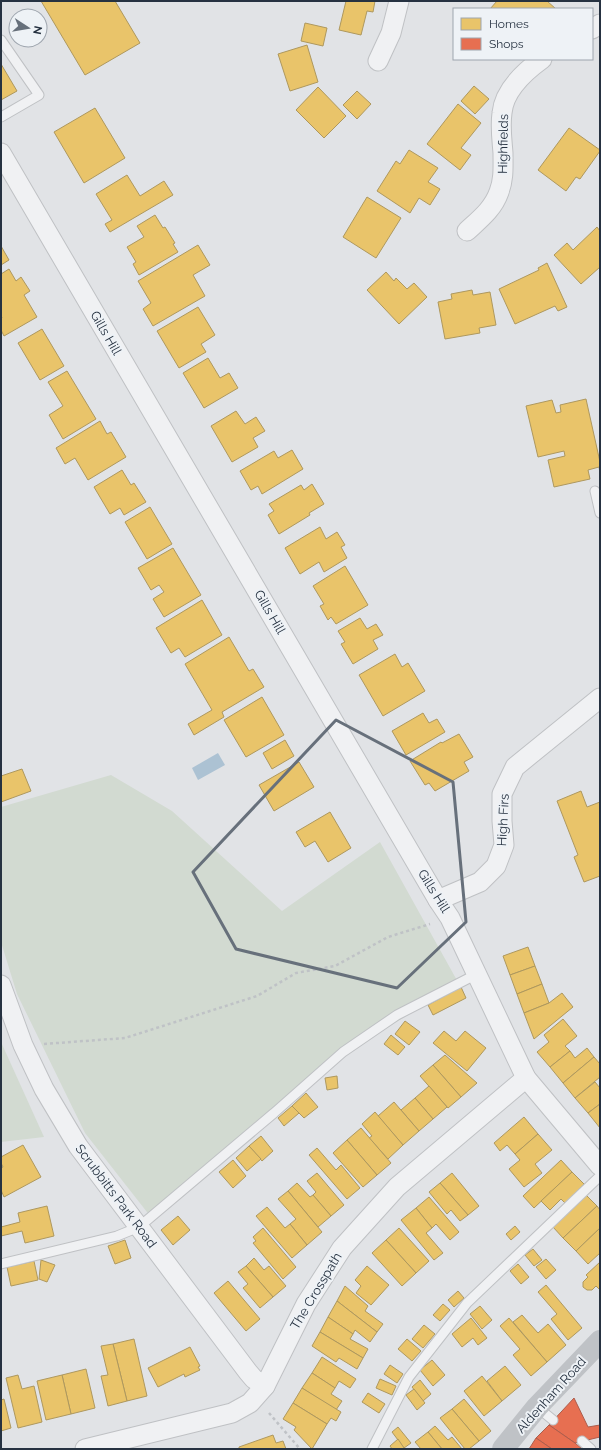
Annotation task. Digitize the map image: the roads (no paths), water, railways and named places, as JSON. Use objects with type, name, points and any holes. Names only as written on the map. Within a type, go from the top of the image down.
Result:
[{"type":"main road","name":"Aldenham Road","points":[[503,1449],[545,1414],[600,1341]]},
{"type":"street","points":[[378,61],[391,32],[399,1]]},
{"type":"street","name":"Highfields","points":[[467,231],[491,210],[500,192],[504,175],[501,129],[502,112],[509,91],[525,72],[541,60]]},
{"type":"street","name":"Gills Hill","points":[[1,153],[438,900],[450,918],[526,1078],[600,1166]]},
{"type":"street","name":"High Firs","points":[[438,900],[480,882],[496,866],[504,845],[502,794],[515,767],[600,698]]},
{"type":"street","name":"Scrubbitts Park Road","points":[[1,985],[23,1045],[44,1089],[78,1146],[254,1379],[260,1392]]},
{"type":"street","name":"The Crosspath","points":[[260,1392],[306,1304],[342,1248],[396,1187],[526,1078]]},
{"type":"street","points":[[85,1449],[232,1413],[260,1392]]},
{"type":"lane","points":[[1,40],[39,95],[1,117]]},
{"type":"lane","points":[[595,491],[600,513]]},
{"type":"lane","points":[[1,1264],[117,1236],[139,1227],[274,1113],[343,1052],[397,1015],[477,974]]},
{"type":"lane","points":[[372,1449],[409,1377],[467,1304],[600,1176]]},
{"type":"lane","points":[[582,1441],[591,1449]]},
{"type":"water","points":[[218,753],[225,765],[198,780],[192,768]]}]
